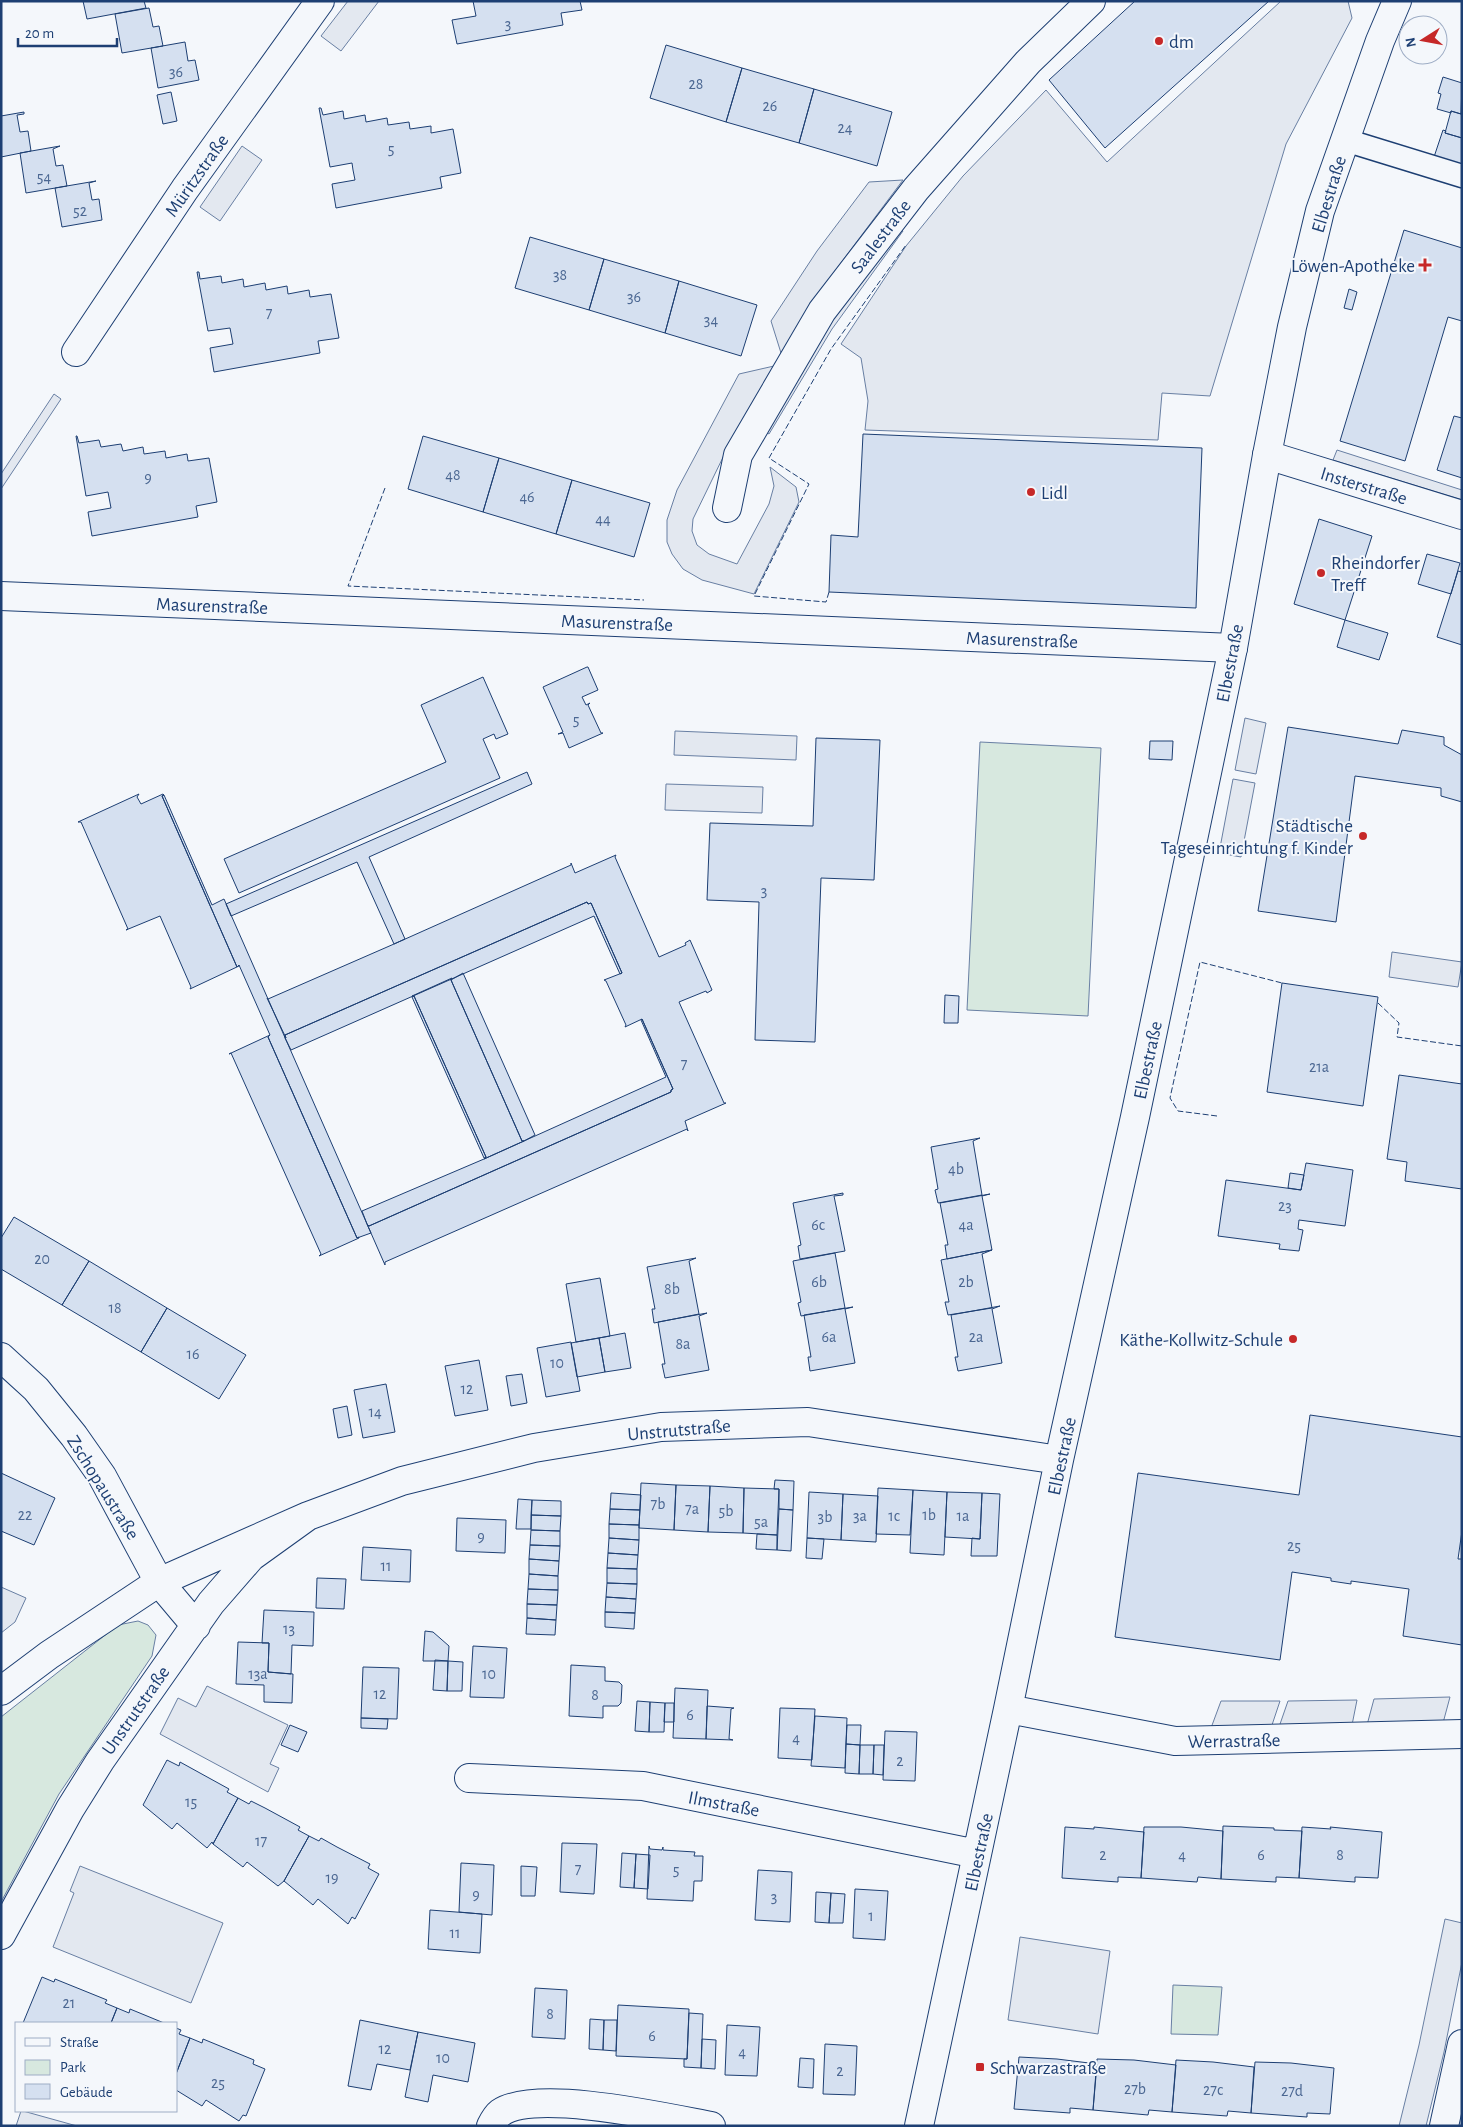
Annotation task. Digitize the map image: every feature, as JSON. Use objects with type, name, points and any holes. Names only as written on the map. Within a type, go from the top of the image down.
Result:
[{"type":"street","name":"Müritzstraße","points":[[76,352],[185,189],[320,1]]},
{"type":"street","name":"Saalestraße","points":[[728,508],[738,455],[822,312],[916,189],[1028,62],[1091,1]]},
{"type":"street","name":"Elbestraße","points":[[919,2126],[1059,1460],[1135,1117],[1233,648],[1292,326],[1320,211],[1380,41],[1397,1]]},
{"type":"street","points":[[1345,140],[1462,176]]},
{"type":"street","name":"Insterstraße","points":[[1267,455],[1462,515]]},
{"type":"street","name":"Masurenstraße","points":[[1,596],[1233,648]]},
{"type":"street","name":"Zschopaustraße","points":[[1,1357],[36,1389],[74,1436],[102,1476],[159,1582],[196,1626]]},
{"type":"street","name":"Unstrutstraße","points":[[1,1691],[48,1655],[159,1582],[308,1516],[402,1481],[534,1448],[661,1427],[808,1422],[1059,1460]]},
{"type":"street","name":"Unstrutstraße","points":[[1,1935],[65,1817],[95,1769],[131,1714],[211,1604],[251,1557],[308,1516]]},
{"type":"street","name":"Werrastraße","points":[[1008,1709],[1175,1741],[1462,1734]]},
{"type":"street","name":"Ilmstraße","points":[[469,1778],[643,1786],[977,1854]]},
{"type":"street","points":[[1444,2126],[1462,2044]]},
{"type":"street","points":[[491,2126],[499,2114],[526,2104],[608,2107],[711,2126]]},
{"type":"green space","points":[[980,742],[1101,748],[1088,1016],[967,1010]]},
{"type":"green space","points":[[138,1621],[148,1625],[156,1635],[152,1656],[59,1794],[1,1902],[1,1717],[118,1625]]},
{"type":"green space","points":[[1173,1985],[1222,1987],[1218,2035],[1171,2034]]},
{"type":"shaded area","points":[[348,1],[379,1],[341,51],[321,36]]},
{"type":"shaded area","points":[[1281,1],[1348,1],[1352,18],[1286,144],[1210,396],[1162,393],[1158,440],[865,430],[868,401],[861,358],[841,344],[906,246],[963,176],[1046,90],[1107,162]]},
{"type":"shaded area","points":[[242,146],[262,160],[220,221],[200,207]]},
{"type":"shaded area","points":[[903,180],[840,264],[781,353],[771,321],[817,251],[869,182]]},
{"type":"shaded area","points":[[895,226],[903,231],[832,329],[769,434],[761,429],[800,363]]},
{"type":"shaded area","points":[[774,366],[728,447],[693,519],[692,531],[697,545],[709,554],[737,564],[769,504],[774,486],[770,467],[796,487],[799,502],[754,594],[702,580],[683,569],[672,554],[667,542],[667,520],[677,490],[739,374]]},
{"type":"shaded area","points":[[54,394],[61,399],[1,489],[1,474]]},
{"type":"shaded area","points":[[1337,450],[1462,490],[1462,500],[1333,460]]},
{"type":"shaded area","points":[[1245,718],[1266,723],[1256,774],[1235,770]]},
{"type":"shaded area","points":[[675,731],[797,736],[796,760],[674,755]]},
{"type":"shaded area","points":[[1233,779],[1255,783],[1241,857],[1219,853]]},
{"type":"shaded area","points":[[666,784],[763,787],[762,813],[665,810]]},
{"type":"shaded area","points":[[1392,952],[1462,962],[1458,987],[1389,977]]},
{"type":"shaded area","points":[[1,1587],[26,1598],[15,1622],[1,1633]]},
{"type":"shaded area","points":[[207,1686],[288,1725],[270,1764],[279,1768],[268,1792],[160,1734],[178,1698],[196,1707]]},
{"type":"shaded area","points":[[1450,1697],[1443,1723],[1367,1725],[1374,1699]]},
{"type":"shaded area","points":[[1357,1700],[1352,1725],[1279,1727],[1288,1701]]},
{"type":"shaded area","points":[[1221,1701],[1280,1701],[1271,1728],[1211,1728]]},
{"type":"shaded area","points":[[80,1866],[223,1923],[191,2003],[53,1947],[74,1893],[70,1891]]},
{"type":"shaded area","points":[[1445,1919],[1462,1923],[1462,1962],[1444,2052],[1426,2126],[1399,2126],[1419,2045]]},
{"type":"shaded area","points":[[1020,1937],[1110,1951],[1098,2034],[1008,2020]]},
{"type":"shaded area","points":[[21,2112],[27,2112],[77,2126],[16,2126]]},
{"type":"building","points":[[83,1],[144,1],[146,8],[87,19]]},
{"type":"building","points":[[473,1],[580,1],[582,10],[561,13],[563,25],[457,44],[452,20],[476,16]]},
{"type":"building","name":"dm","points":[[1135,1],[1269,1],[1105,148],[1049,80]]},
{"type":"building","points":[[149,8],[153,27],[159,26],[163,46],[122,53],[115,14]]},
{"type":"building","points":[[185,42],[188,61],[195,60],[199,80],[158,88],[151,48]]},
{"type":"building","points":[[666,45],[742,68],[726,122],[650,98]]},
{"type":"building","points":[[742,68],[814,89],[799,143],[726,122]]},
{"type":"building","points":[[1443,77],[1462,83],[1461,114],[1437,109],[1441,94],[1438,93]]},
{"type":"building","points":[[814,89],[892,112],[877,166],[799,143]]},
{"type":"building","points":[[171,92],[177,121],[163,124],[157,95]]},
{"type":"building","points":[[319,108],[321,108],[323,115],[343,111],[344,119],[365,115],[366,122],[387,118],[388,125],[409,122],[410,129],[431,126],[431,133],[453,129],[461,173],[440,177],[442,188],[336,208],[332,184],[355,180],[352,163],[330,167]]},
{"type":"building","points":[[1462,110],[1462,138],[1445,133],[1451,111],[1461,114]]},
{"type":"building","points":[[24,112],[24,114],[17,115],[20,132],[28,131],[31,151],[1,157],[1,116]]},
{"type":"building","points":[[1443,130],[1446,131],[1445,133],[1462,138],[1462,166],[1434,157]]},
{"type":"building","points":[[60,146],[53,149],[56,166],[63,165],[67,186],[26,193],[20,153]]},
{"type":"building","points":[[96,181],[89,183],[92,200],[99,199],[102,220],[62,227],[55,188]]},
{"type":"building","points":[[1404,230],[1462,248],[1462,321],[1448,317],[1405,461],[1340,441]]},
{"type":"building","points":[[530,237],[604,259],[589,310],[515,288]]},
{"type":"building","points":[[604,259],[679,281],[665,333],[589,310]]},
{"type":"building","points":[[197,272],[199,272],[200,279],[221,276],[222,283],[243,279],[244,287],[265,283],[266,290],[287,286],[288,294],[309,290],[310,297],[331,294],[339,338],[318,341],[320,353],[214,372],[210,348],[233,344],[230,328],[208,331]]},
{"type":"building","points":[[679,281],[757,305],[741,356],[665,333]]},
{"type":"building","points":[[1349,289],[1357,292],[1352,310],[1344,308]]},
{"type":"building","points":[[1454,416],[1462,418],[1462,478],[1437,470]]},
{"type":"building","name":"Lidl","points":[[863,434],[1202,448],[1196,608],[829,592],[831,535],[858,537]]},
{"type":"building","points":[[76,436],[79,443],[99,440],[101,447],[121,444],[123,451],[143,447],[144,454],[165,451],[166,458],[187,454],[188,461],[209,458],[217,502],[196,506],[198,517],[92,536],[88,512],[111,508],[108,492],[86,496]]},
{"type":"building","points":[[423,436],[499,458],[483,512],[408,489]]},
{"type":"building","points":[[499,458],[572,480],[556,534],[483,512]]},
{"type":"building","points":[[572,480],[650,503],[634,557],[556,534]]},
{"type":"building","points":[[1319,519],[1372,536],[1345,620],[1294,604]]},
{"type":"building","points":[[1427,554],[1460,563],[1451,594],[1418,584]]},
{"type":"building","points":[[1458,571],[1462,572],[1462,645],[1437,637]]},
{"type":"building","points":[[1345,620],[1388,633],[1379,660],[1337,647]]},
{"type":"building","points":[[587,667],[598,690],[582,697],[586,705],[590,703],[588,705],[601,733],[603,733],[569,748],[563,733],[558,734],[563,732],[543,687]]},
{"type":"building","points":[[483,677],[508,734],[496,739],[494,734],[483,739],[500,778],[239,893],[224,859],[446,762],[421,705]]},
{"type":"building","points":[[1288,727],[1398,744],[1402,730],[1444,737],[1444,745],[1462,755],[1462,802],[1441,796],[1441,788],[1355,776],[1336,922],[1258,911]]},
{"type":"building","points":[[816,738],[880,740],[874,880],[821,878],[815,1042],[755,1040],[759,902],[707,900],[710,823],[813,826]]},
{"type":"building","points":[[1150,741],[1173,741],[1172,760],[1149,759]]},
{"type":"building","points":[[527,772],[532,784],[369,857],[405,939],[394,944],[357,862],[231,916],[226,904]]},
{"type":"building","points":[[139,794],[137,797],[141,804],[164,795],[162,796],[237,967],[190,989],[191,987],[160,916],[126,930],[128,929],[81,822],[78,822]]},
{"type":"building","points":[[164,795],[212,905],[224,899],[371,1233],[357,1238],[268,1037],[270,1035],[239,965],[237,967],[162,796]]},
{"type":"building","points":[[616,855],[615,857],[659,957],[686,945],[685,943],[690,940],[712,990],[679,1002],[724,1103],[726,1103],[685,1121],[688,1131],[687,1129],[385,1262],[385,1265],[367,1224],[369,1226],[671,1092],[673,1089],[642,1019],[625,1027],[626,1025],[604,980],[622,973],[591,903],[588,904],[587,902],[285,1035],[286,1038],[267,998],[394,944],[571,865],[571,863],[575,873]]},
{"type":"building","points":[[587,902],[588,904],[591,903],[622,973],[620,974],[594,916],[291,1050],[285,1038],[285,1035]]},
{"type":"building","points":[[463,973],[535,1135],[524,1141],[522,1141],[451,980]]},
{"type":"building","points":[[452,978],[451,980],[522,1141],[524,1141],[484,1159],[486,1157],[414,996],[412,996]]},
{"type":"building","points":[[1282,983],[1378,997],[1363,1106],[1267,1092]]},
{"type":"building","points":[[945,995],[959,996],[958,1023],[944,1023]]},
{"type":"building","points":[[414,996],[486,1157],[484,1158],[412,997]]},
{"type":"building","points":[[642,1019],[673,1089],[671,1092],[369,1226],[367,1224],[362,1211],[484,1159],[666,1077]]},
{"type":"building","points":[[270,1035],[268,1037],[357,1238],[359,1238],[319,1256],[321,1254],[231,1053]]},
{"type":"building","points":[[1399,1075],[1462,1084],[1462,1189],[1405,1181],[1407,1162],[1387,1159]]},
{"type":"building","points":[[980,1138],[973,1141],[982,1195],[938,1203],[935,1190],[938,1189],[931,1147]]},
{"type":"building","points":[[1306,1163],[1353,1170],[1345,1226],[1299,1220],[1298,1229],[1303,1230],[1299,1251],[1279,1249],[1280,1244],[1218,1236],[1226,1180],[1301,1190]]},
{"type":"building","points":[[1290,1173],[1304,1175],[1301,1190],[1288,1188]]},
{"type":"building","points":[[843,1193],[843,1195],[834,1196],[845,1251],[800,1259],[798,1246],[801,1245],[793,1203]]},
{"type":"building","points":[[990,1194],[982,1196],[992,1250],[947,1259],[945,1245],[948,1245],[940,1203]]},
{"type":"building","points":[[14,1217],[89,1261],[62,1305],[1,1269],[1,1238]]},
{"type":"building","points":[[992,1250],[982,1254],[992,1308],[948,1315],[945,1302],[949,1302],[941,1260]]},
{"type":"building","points":[[835,1253],[845,1308],[801,1316],[798,1303],[801,1302],[793,1261]]},
{"type":"building","points":[[696,1258],[689,1261],[699,1314],[654,1323],[652,1309],[655,1309],[647,1267]]},
{"type":"building","points":[[89,1261],[167,1308],[141,1352],[62,1305]]},
{"type":"building","points":[[600,1278],[610,1336],[576,1342],[566,1284]]},
{"type":"building","points":[[1000,1306],[992,1309],[1002,1363],[958,1371],[955,1357],[958,1357],[951,1315]]},
{"type":"building","points":[[853,1307],[845,1309],[855,1363],[810,1371],[808,1357],[811,1357],[804,1315]]},
{"type":"building","points":[[167,1308],[246,1355],[219,1399],[141,1352]]},
{"type":"building","points":[[707,1313],[699,1316],[709,1370],[665,1378],[662,1364],[665,1364],[658,1322]]},
{"type":"building","points":[[625,1333],[631,1368],[605,1372],[599,1338]]},
{"type":"building","points":[[599,1338],[605,1372],[577,1377],[571,1343]]},
{"type":"building","points":[[571,1342],[580,1391],[546,1397],[537,1348]]},
{"type":"building","points":[[479,1360],[488,1410],[455,1416],[445,1366]]},
{"type":"building","points":[[522,1374],[527,1403],[511,1406],[506,1376]]},
{"type":"building","points":[[386,1384],[395,1432],[363,1438],[354,1390]]},
{"type":"building","points":[[347,1406],[352,1435],[338,1438],[333,1409]]},
{"type":"building","points":[[1310,1415],[1462,1437],[1462,1531],[1458,1559],[1462,1559],[1462,1645],[1403,1636],[1409,1589],[1351,1581],[1351,1584],[1331,1581],[1331,1578],[1292,1572],[1280,1660],[1115,1637],[1138,1473],[1299,1495]]},
{"type":"building","points":[[1,1473],[55,1498],[34,1545],[1,1531]]},
{"type":"building","points":[[775,1480],[794,1481],[793,1510],[779,1509],[779,1489],[774,1489]]},
{"type":"building","points":[[641,1483],[676,1485],[674,1530],[639,1528]]},
{"type":"building","points":[[676,1485],[710,1486],[708,1532],[674,1530]]},
{"type":"building","points":[[710,1486],[744,1488],[743,1533],[708,1532]]},
{"type":"building","points":[[744,1488],[779,1489],[777,1535],[743,1533]]},
{"type":"building","points":[[878,1488],[913,1490],[910,1535],[876,1534]]},
{"type":"building","points":[[913,1490],[947,1492],[944,1555],[910,1553]]},
{"type":"building","points":[[809,1492],[843,1494],[841,1540],[807,1538]]},
{"type":"building","points":[[947,1492],[982,1493],[980,1539],[945,1537]]},
{"type":"building","points":[[611,1493],[641,1495],[640,1510],[610,1509]]},
{"type":"building","points":[[982,1493],[1000,1494],[997,1556],[971,1556],[972,1538],[980,1539]]},
{"type":"building","points":[[843,1494],[878,1496],[876,1542],[841,1540]]},
{"type":"building","points":[[518,1499],[532,1500],[531,1529],[516,1529]]},
{"type":"building","points":[[532,1500],[561,1501],[561,1516],[531,1515]]},
{"type":"building","points":[[610,1509],[640,1510],[639,1525],[609,1524]]},
{"type":"building","points":[[779,1509],[793,1510],[791,1551],[777,1550]]},
{"type":"building","points":[[531,1515],[561,1516],[560,1531],[531,1530]]},
{"type":"building","points":[[457,1518],[506,1520],[505,1553],[456,1551]]},
{"type":"building","points":[[609,1524],[639,1525],[639,1540],[609,1538]]},
{"type":"building","points":[[531,1530],[560,1531],[560,1546],[530,1545]]},
{"type":"building","points":[[757,1534],[777,1535],[777,1550],[756,1549]]},
{"type":"building","points":[[609,1538],[639,1540],[638,1555],[608,1553]]},
{"type":"building","points":[[807,1538],[824,1539],[822,1559],[806,1558]]},
{"type":"building","points":[[530,1545],[560,1546],[559,1561],[529,1559]]},
{"type":"building","points":[[363,1547],[411,1550],[410,1582],[361,1580]]},
{"type":"building","points":[[608,1553],[638,1555],[637,1569],[607,1568]]},
{"type":"building","points":[[529,1559],[559,1561],[558,1576],[529,1574]]},
{"type":"building","points":[[607,1568],[637,1569],[637,1584],[607,1583]]},
{"type":"building","points":[[529,1574],[558,1576],[558,1590],[528,1589]]},
{"type":"building","points":[[317,1578],[346,1579],[344,1609],[316,1608]]},
{"type":"building","points":[[607,1583],[637,1584],[636,1599],[606,1597]]},
{"type":"building","points":[[528,1589],[558,1590],[557,1605],[527,1604]]},
{"type":"building","points":[[606,1597],[636,1599],[635,1613],[605,1612]]},
{"type":"building","points":[[527,1604],[557,1605],[556,1620],[527,1618]]},
{"type":"building","points":[[264,1610],[314,1612],[313,1646],[292,1645],[291,1674],[268,1672],[269,1643],[262,1643]]},
{"type":"building","points":[[605,1612],[635,1613],[634,1629],[605,1627]]},
{"type":"building","points":[[527,1618],[556,1620],[555,1635],[526,1634]]},
{"type":"building","points":[[425,1631],[433,1632],[449,1646],[448,1661],[423,1661]]},
{"type":"building","points":[[238,1642],[269,1643],[268,1672],[293,1674],[292,1703],[264,1702],[264,1685],[236,1684]]},
{"type":"building","points":[[473,1646],[507,1648],[504,1698],[470,1697]]},
{"type":"building","points":[[435,1660],[448,1661],[447,1691],[433,1690]]},
{"type":"building","points":[[448,1661],[463,1662],[462,1691],[447,1691]]},
{"type":"building","points":[[571,1665],[605,1667],[605,1681],[619,1682],[622,1685],[621,1703],[618,1706],[603,1706],[603,1718],[569,1716]]},
{"type":"building","points":[[363,1667],[399,1668],[397,1719],[361,1718]]},
{"type":"building","points":[[675,1688],[708,1690],[706,1739],[673,1738]]},
{"type":"building","points":[[637,1701],[650,1702],[649,1732],[635,1731]]},
{"type":"building","points":[[650,1702],[665,1703],[664,1732],[649,1732]]},
{"type":"building","points":[[665,1703],[674,1703],[674,1722],[664,1722]]},
{"type":"building","points":[[707,1706],[734,1708],[731,1709],[729,1739],[733,1740],[706,1739]]},
{"type":"building","points":[[780,1708],[815,1709],[812,1760],[778,1758]]},
{"type":"building","points":[[815,1716],[847,1718],[845,1768],[811,1766]]},
{"type":"building","points":[[361,1718],[388,1719],[387,1729],[361,1728]]},
{"type":"building","points":[[290,1725],[307,1732],[298,1752],[281,1745]]},
{"type":"building","points":[[847,1725],[861,1725],[860,1745],[846,1744]]},
{"type":"building","points":[[885,1731],[917,1732],[915,1781],[883,1780]]},
{"type":"building","points":[[846,1744],[860,1745],[859,1774],[845,1773]]},
{"type":"building","points":[[860,1745],[874,1745],[873,1774],[859,1774]]},
{"type":"building","points":[[874,1745],[884,1745],[883,1775],[873,1774]]},
{"type":"building","points":[[167,1760],[179,1766],[180,1762],[229,1789],[227,1792],[238,1798],[213,1844],[212,1842],[207,1848],[177,1823],[172,1829],[143,1805]]},
{"type":"building","points":[[238,1798],[249,1804],[251,1801],[265,1808],[300,1827],[298,1830],[309,1836],[284,1881],[278,1886],[247,1862],[243,1867],[213,1844]]},
{"type":"building","points":[[1223,1826],[1302,1831],[1299,1878],[1276,1877],[1276,1882],[1221,1879]]},
{"type":"building","points":[[1065,1827],[1094,1829],[1094,1827],[1144,1832],[1141,1878],[1118,1877],[1118,1882],[1062,1878]]},
{"type":"building","points":[[1144,1827],[1181,1827],[1223,1831],[1221,1879],[1198,1877],[1197,1882],[1141,1878]]},
{"type":"building","points":[[1302,1827],[1331,1829],[1330,1827],[1382,1832],[1378,1878],[1355,1877],[1355,1882],[1299,1878]]},
{"type":"building","points":[[309,1836],[319,1841],[321,1838],[370,1864],[368,1868],[379,1874],[355,1919],[352,1917],[348,1924],[318,1899],[313,1905],[284,1881]]},
{"type":"building","points":[[562,1843],[597,1844],[594,1894],[560,1892]]},
{"type":"building","points":[[649,1846],[650,1849],[662,1850],[663,1847],[663,1850],[695,1852],[694,1856],[703,1856],[702,1881],[694,1881],[693,1901],[647,1899]]},
{"type":"building","points":[[622,1853],[636,1854],[634,1888],[620,1887]]},
{"type":"building","points":[[636,1854],[650,1855],[648,1889],[634,1888]]},
{"type":"building","points":[[461,1863],[494,1865],[492,1915],[459,1912]]},
{"type":"building","points":[[521,1866],[537,1867],[535,1896],[521,1896]]},
{"type":"building","points":[[758,1870],[792,1872],[790,1922],[755,1920]]},
{"type":"building","points":[[855,1889],[888,1891],[885,1940],[853,1938]]},
{"type":"building","points":[[816,1892],[831,1893],[829,1923],[815,1922]]},
{"type":"building","points":[[831,1893],[845,1894],[843,1923],[829,1923]]},
{"type":"building","points":[[430,1910],[482,1914],[480,1953],[428,1949]]},
{"type":"building","points":[[42,1977],[54,1982],[55,1979],[107,2000],[105,2003],[117,2008],[111,2022],[23,2022]]},
{"type":"building","points":[[535,1988],[567,1990],[565,2039],[532,2037]]},
{"type":"building","points":[[618,2005],[689,2009],[687,2059],[616,2056]]},
{"type":"building","points":[[117,2008],[129,2013],[130,2009],[162,2022],[111,2022]]},
{"type":"building","points":[[689,2013],[703,2014],[701,2068],[684,2067],[684,2059],[687,2059]]},
{"type":"building","points":[[590,2019],[604,2020],[603,2050],[589,2049]]},
{"type":"building","points":[[360,2020],[418,2032],[410,2070],[377,2064],[371,2090],[348,2086]]},
{"type":"building","points":[[604,2020],[617,2020],[616,2051],[603,2050]]},
{"type":"building","points":[[727,2025],[760,2027],[757,2076],[725,2075]]},
{"type":"building","points":[[178,2029],[181,2030],[179,2034],[190,2038],[178,2069]]},
{"type":"building","points":[[418,2032],[475,2043],[468,2082],[433,2075],[428,2102],[405,2097]]},
{"type":"building","points":[[190,2038],[202,2043],[203,2039],[254,2060],[253,2064],[265,2069],[246,2116],[243,2115],[239,2121],[206,2100],[202,2106],[178,2091],[178,2069]]},
{"type":"building","points":[[702,2039],[716,2040],[715,2069],[701,2068]]},
{"type":"building","points":[[825,2044],[857,2046],[855,2095],[823,2094]]},
{"type":"building","points":[[1019,2057],[1097,2064],[1093,2110],[1070,2108],[1070,2113],[1014,2109]]},
{"type":"building","points":[[800,2058],[814,2059],[813,2088],[798,2087]]},
{"type":"building","points":[[1097,2059],[1134,2060],[1176,2065],[1172,2112],[1149,2110],[1148,2115],[1093,2110]]},
{"type":"building","points":[[1176,2060],[1254,2067],[1251,2113],[1228,2111],[1227,2116],[1172,2112]]},
{"type":"building","points":[[1255,2062],[1291,2063],[1334,2068],[1330,2114],[1307,2113],[1307,2117],[1251,2113]]},
{"type":"fence","points":[[829,592],[826,602],[754,596],[809,484],[769,458],[831,349],[906,245]]},
{"type":"fence","points":[[385,488],[348,586],[644,600]]},
{"type":"fence","points":[[1217,1116],[1178,1111],[1170,1098],[1200,962],[1282,983]]},
{"type":"fence","points":[[1378,1003],[1399,1023],[1397,1037],[1462,1046]]},
{"type":"place","name":"dm","points":[[1159,41]]},
{"type":"place","name":"Löwen-Apotheke","points":[[1425,265]]},
{"type":"place","name":"Lidl","points":[[1031,492]]},
{"type":"place","name":"Rheindorfer Treff","points":[[1321,573]]},
{"type":"place","name":"Städtische Tageseinrichtung f. Kinder","points":[[1363,836]]},
{"type":"place","name":"Käthe-Kollwitz-Schule","points":[[1293,1339]]},
{"type":"place","name":"Schwarzastraße","points":[[980,2067]]}]
